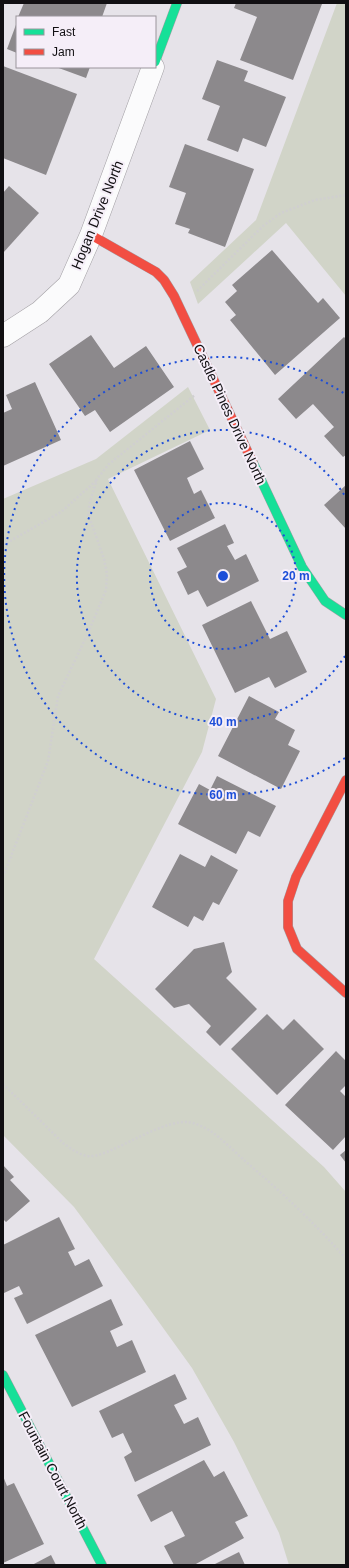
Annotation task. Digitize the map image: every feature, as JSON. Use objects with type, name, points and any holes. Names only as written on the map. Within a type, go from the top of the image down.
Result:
[{"type":"street","points":[[156,59],[177,3]]},
{"type":"street","name":"Hogan Drive North","points":[[3,336],[40,312],[69,285],[91,235],[153,68]]},
{"type":"street","name":"Castle Pines Drive North","points":[[91,235],[156,272],[164,280],[174,296],[302,567],[325,601],[346,615]]},
{"type":"street","points":[[346,780],[296,877],[288,901],[288,927],[297,949],[346,993]]},
{"type":"street","name":"Fountain Court North","points":[[3,1375],[102,1565]]},
{"type":"path","points":[[196,291],[262,226],[281,213],[315,200],[346,195]]},
{"type":"path","points":[[3,545],[61,512],[97,479],[109,464],[199,392]]},
{"type":"path","points":[[3,878],[48,762],[58,696],[88,634],[106,590],[107,574],[88,513],[97,479]]},
{"type":"path","points":[[3,1084],[63,1143],[85,1156],[94,1156],[105,1153],[176,1123],[187,1122],[199,1125],[213,1134],[288,1197],[328,1238],[346,1259]]},
{"type":"shaded area","points":[[337,3],[346,3],[346,296],[286,223],[198,304],[190,282],[256,220]]},
{"type":"shaded area","points":[[188,387],[210,430],[108,479],[216,699],[202,752],[94,959],[324,1167],[346,1192],[346,1565],[289,1565],[279,1533],[234,1442],[192,1368],[74,1207],[3,1135],[3,499],[96,459]]},
{"type":"building","points":[[24,3],[107,3],[102,16],[18,16]]},
{"type":"building","points":[[236,3],[322,4],[293,80],[240,60],[257,17],[234,8]]},
{"type":"building","points":[[16,25],[16,53],[7,49]]},
{"type":"building","points":[[217,60],[248,71],[244,81],[286,97],[266,147],[243,138],[238,152],[207,140],[220,106],[202,99]]},
{"type":"building","points":[[3,66],[77,94],[46,175],[3,158]]},
{"type":"building","points":[[59,68],[90,68],[86,78]]},
{"type":"building","points":[[185,144],[254,169],[225,247],[188,233],[190,229],[175,224],[186,193],[169,187]]},
{"type":"building","points":[[9,186],[39,213],[3,253],[3,193]]},
{"type":"building","points":[[272,250],[318,303],[323,298],[340,318],[275,375],[230,320],[236,315],[225,302],[237,291],[232,285]]},
{"type":"building","points":[[91,335],[114,368],[146,346],[174,387],[110,432],[95,410],[85,416],[49,364]]},
{"type":"building","points":[[344,337],[346,339],[346,455],[343,457],[324,436],[334,427],[313,404],[296,419],[278,399]]},
{"type":"building","points":[[35,382],[61,440],[3,466],[3,413],[12,409],[6,395]]},
{"type":"building","points":[[190,441],[204,469],[187,478],[194,494],[201,490],[215,518],[170,541],[134,470]]},
{"type":"building","points":[[346,485],[346,529],[324,505]]},
{"type":"building","points":[[225,524],[234,543],[227,546],[235,560],[246,554],[259,581],[207,607],[198,590],[188,595],[177,572],[187,567],[177,548]]},
{"type":"building","points":[[251,601],[270,639],[287,631],[307,672],[275,688],[269,677],[235,693],[202,625]]},
{"type":"building","points":[[249,696],[279,712],[275,719],[295,730],[288,745],[300,751],[281,789],[218,756]]},
{"type":"building","points":[[217,776],[276,806],[260,837],[248,831],[236,854],[178,824],[199,784],[210,790]]},
{"type":"building","points":[[180,854],[205,867],[211,855],[238,870],[219,905],[213,902],[203,921],[194,916],[188,927],[152,907]]},
{"type":"building","points":[[224,942],[232,972],[226,978],[257,1009],[220,1046],[206,1032],[211,1026],[189,1004],[174,1008],[155,989],[194,949]]},
{"type":"building","points":[[267,1014],[283,1030],[294,1019],[324,1049],[277,1095],[231,1049]]},
{"type":"building","points":[[336,1051],[346,1061],[346,1085],[340,1091],[346,1097],[346,1136],[333,1150],[285,1105]]},
{"type":"building","points":[[346,1150],[346,1163],[340,1155]]},
{"type":"building","points":[[3,1165],[14,1177],[10,1180],[30,1201],[6,1222],[3,1219]]},
{"type":"building","points":[[59,1217],[75,1249],[68,1252],[75,1266],[89,1259],[103,1286],[27,1324],[14,1298],[23,1294],[19,1286],[4,1293],[3,1290],[3,1245]]},
{"type":"building","points":[[111,1299],[123,1325],[110,1331],[117,1347],[132,1340],[146,1372],[72,1407],[35,1335]]},
{"type":"building","points":[[175,1374],[187,1399],[174,1405],[184,1424],[198,1417],[211,1445],[135,1482],[124,1457],[132,1452],[123,1433],[112,1438],[99,1411]]},
{"type":"building","points":[[204,1460],[214,1477],[224,1471],[248,1516],[235,1522],[244,1538],[194,1565],[174,1565],[164,1546],[185,1536],[172,1511],[151,1522],[137,1495]]},
{"type":"building","points":[[3,1476],[7,1486],[14,1483],[44,1544],[3,1563]]},
{"type":"building","points":[[239,1552],[245,1565],[213,1565]]},
{"type":"building","points":[[51,1555],[56,1565],[32,1565]]},
{"type":"traffic: fast","points":[[156,59],[177,3]]},
{"type":"traffic: fast","points":[[253,463],[302,567],[325,601],[346,615]]},
{"type":"traffic: fast","points":[[3,1375],[102,1565]]},
{"type":"traffic: jam","points":[[91,235],[156,272],[164,280],[174,296],[253,463]]},
{"type":"traffic: jam","points":[[346,780],[296,877],[288,901],[288,927],[297,949],[346,993]]}]
